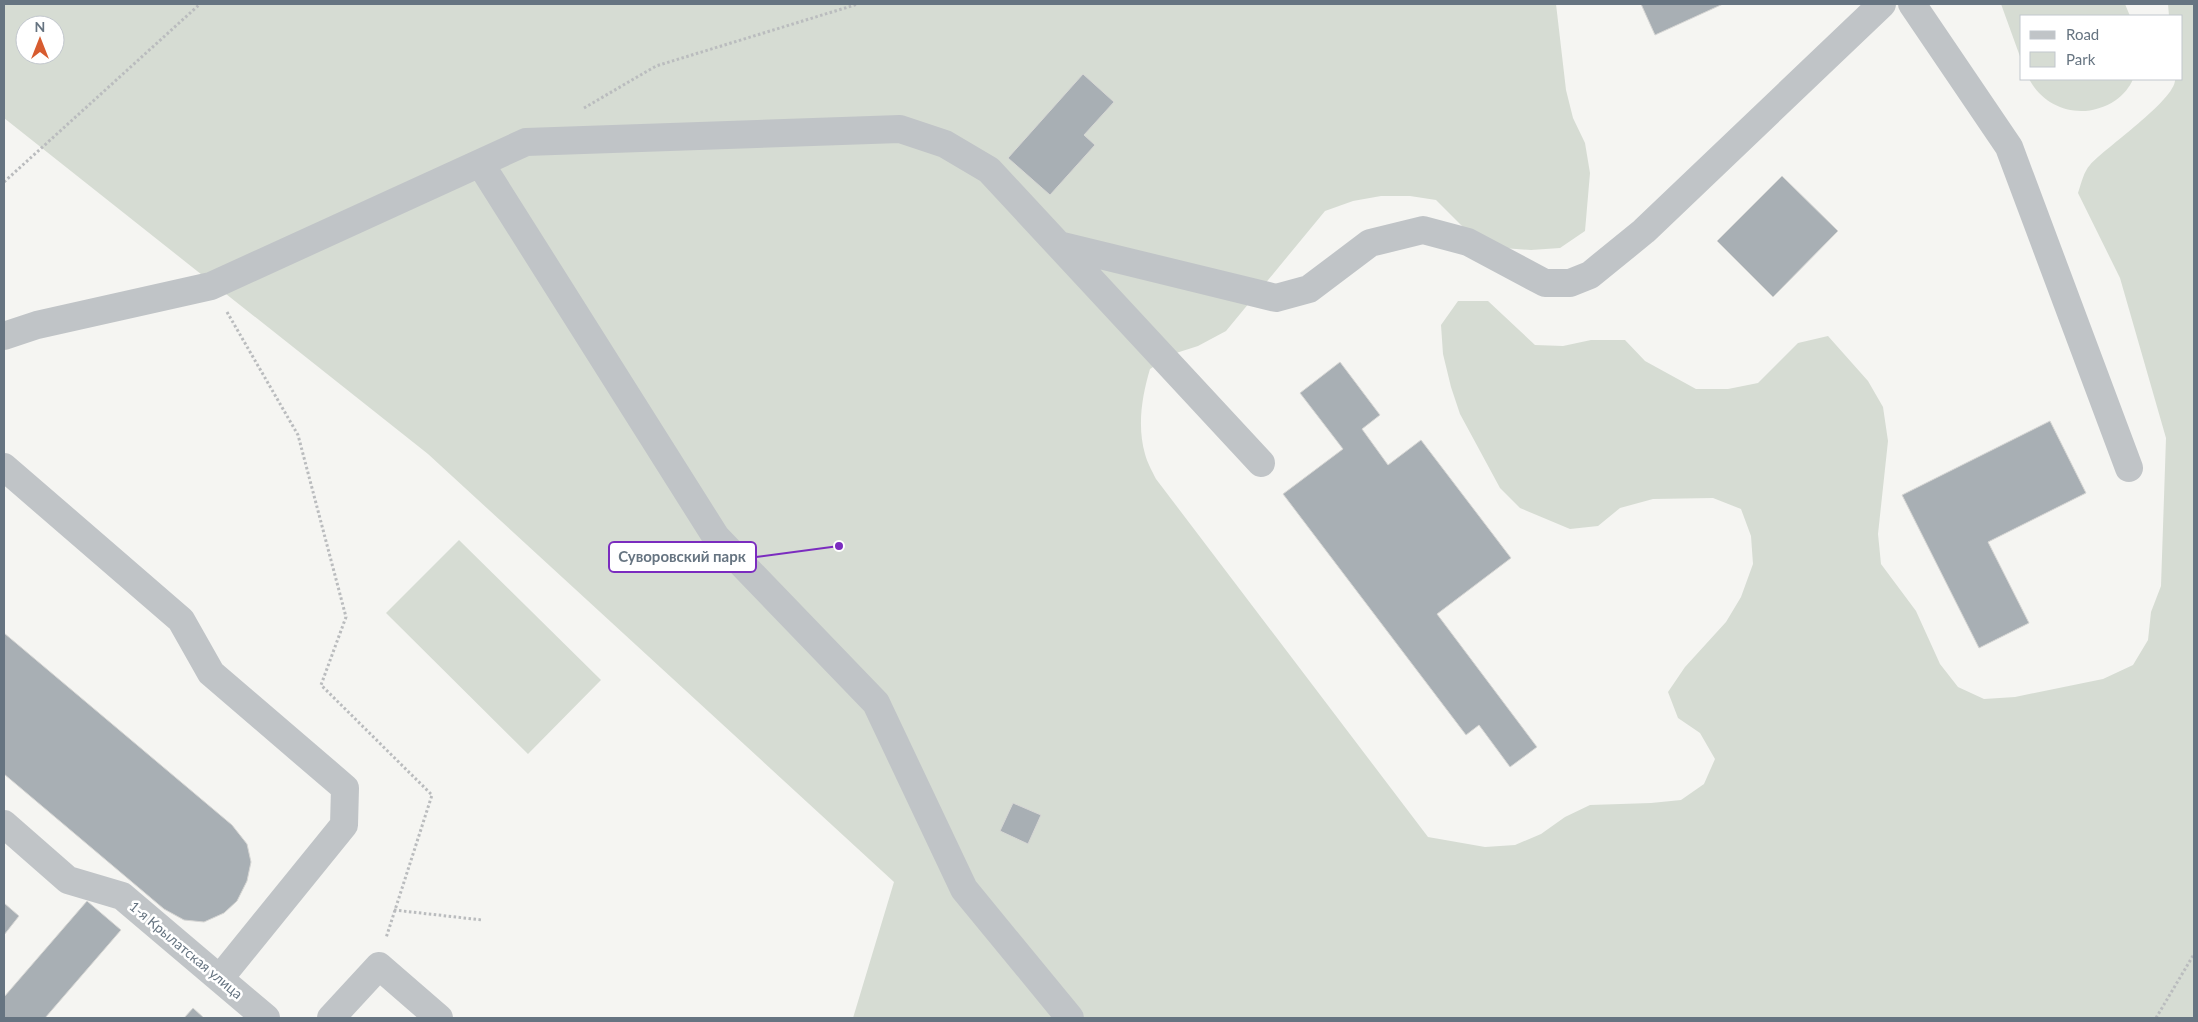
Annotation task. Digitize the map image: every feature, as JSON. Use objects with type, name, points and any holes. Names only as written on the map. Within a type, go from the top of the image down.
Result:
[{"type":"street","points":[[1059,245],[1276,298],[1309,290],[1370,243],[1423,230],[1468,242],[1544,283],[1570,283],[1590,275],[1644,231],[1882,4]]},
{"type":"street","points":[[1912,4],[2009,147],[2129,468]]},
{"type":"street","points":[[4,336],[37,325],[212,286],[526,142],[900,129],[945,144],[989,170],[1260,463]]},
{"type":"street","points":[[480,163],[716,537],[876,702],[964,889],[1070,1018]]},
{"type":"street","points":[[4,467],[181,620],[211,673],[345,788],[344,825],[220,978]]},
{"type":"street","name":"1-я Крылатская улица","points":[[4,824],[68,880],[122,896],[266,1018]]},
{"type":"street","points":[[330,1018],[379,966],[439,1018]]},
{"type":"path","points":[[4,182],[200,4]]},
{"type":"path","points":[[583,109],[656,66],[858,4]]},
{"type":"path","points":[[212,286],[298,435],[346,617],[321,685],[432,795],[394,910],[379,966]]},
{"type":"path","points":[[394,910],[482,920]]},
{"type":"path","points":[[2156,1018],[2194,954]]},
{"type":"green space","points":[[4,4],[1556,4],[1566,90],[1573,118],[1585,143],[1590,173],[1585,231],[1560,248],[1531,250],[1503,248],[1476,240],[1436,200],[1410,196],[1381,196],[1353,201],[1325,211],[1226,331],[1198,346],[1173,354],[1150,369],[1141,422],[1141,433],[1147,460],[1156,479],[1428,837],[1485,847],[1515,845],[1541,834],[1565,817],[1590,805],[1681,800],[1704,784],[1715,759],[1700,733],[1678,718],[1668,692],[1685,667],[1726,622],[1741,597],[1753,564],[1751,536],[1741,509],[1713,498],[1653,499],[1620,508],[1598,526],[1570,529],[1520,508],[1500,488],[1460,414],[1451,387],[1443,354],[1441,325],[1458,301],[1488,301],[1535,345],[1563,346],[1591,340],[1625,340],[1645,361],[1696,389],[1728,389],[1758,383],[1798,343],[1828,336],[1868,381],[1883,407],[1888,441],[1878,534],[1881,564],[1916,611],[1940,664],[1958,687],[1984,699],[2015,697],[2103,679],[2133,665],[2148,640],[2151,612],[2161,586],[2166,438],[2120,278],[2078,193],[2084,174],[2090,165],[2153,111],[2173,88],[2175,80],[2183,80],[2183,15],[2169,15],[2168,4],[2194,4],[2194,1018],[853,1018],[894,882],[428,454],[4,118]]},
{"type":"green space","points":[[2001,4],[2125,4],[2130,15],[2020,15],[2020,56]]},
{"type":"green space","points":[[2030,80],[2132,80],[2126,91],[2116,100],[2092,110],[2079,111],[2067,109],[2045,99]]},
{"type":"green space","points":[[459,540],[601,680],[528,754],[386,613]]},
{"type":"building","points":[[1641,4],[1723,4],[1655,35]]},
{"type":"building","points":[[1083,74],[1114,102],[1084,135],[1095,145],[1050,195],[1008,158]]},
{"type":"building","points":[[1782,176],[1838,231],[1773,297],[1717,241]]},
{"type":"building","points":[[1340,362],[1380,415],[1362,429],[1388,465],[1421,440],[1511,558],[1437,614],[1537,747],[1510,767],[1479,725],[1466,735],[1283,494],[1343,449],[1300,393]]},
{"type":"building","points":[[2050,421],[2086,493],[1988,542],[2029,623],[1979,648],[1902,495]]},
{"type":"building","points":[[4,633],[232,825],[247,844],[251,862],[247,881],[237,901],[224,913],[204,922],[184,920],[164,909],[4,774]]},
{"type":"building","points":[[1013,803],[1041,815],[1028,844],[1000,831]]},
{"type":"building","points":[[87,901],[121,930],[45,1018],[4,1018],[4,997]]},
{"type":"building","points":[[4,903],[19,916],[4,935]]},
{"type":"building","points":[[193,1008],[204,1018],[184,1018]]},
{"type":"place","name":"Суворовский парк","points":[[839,546]]}]
